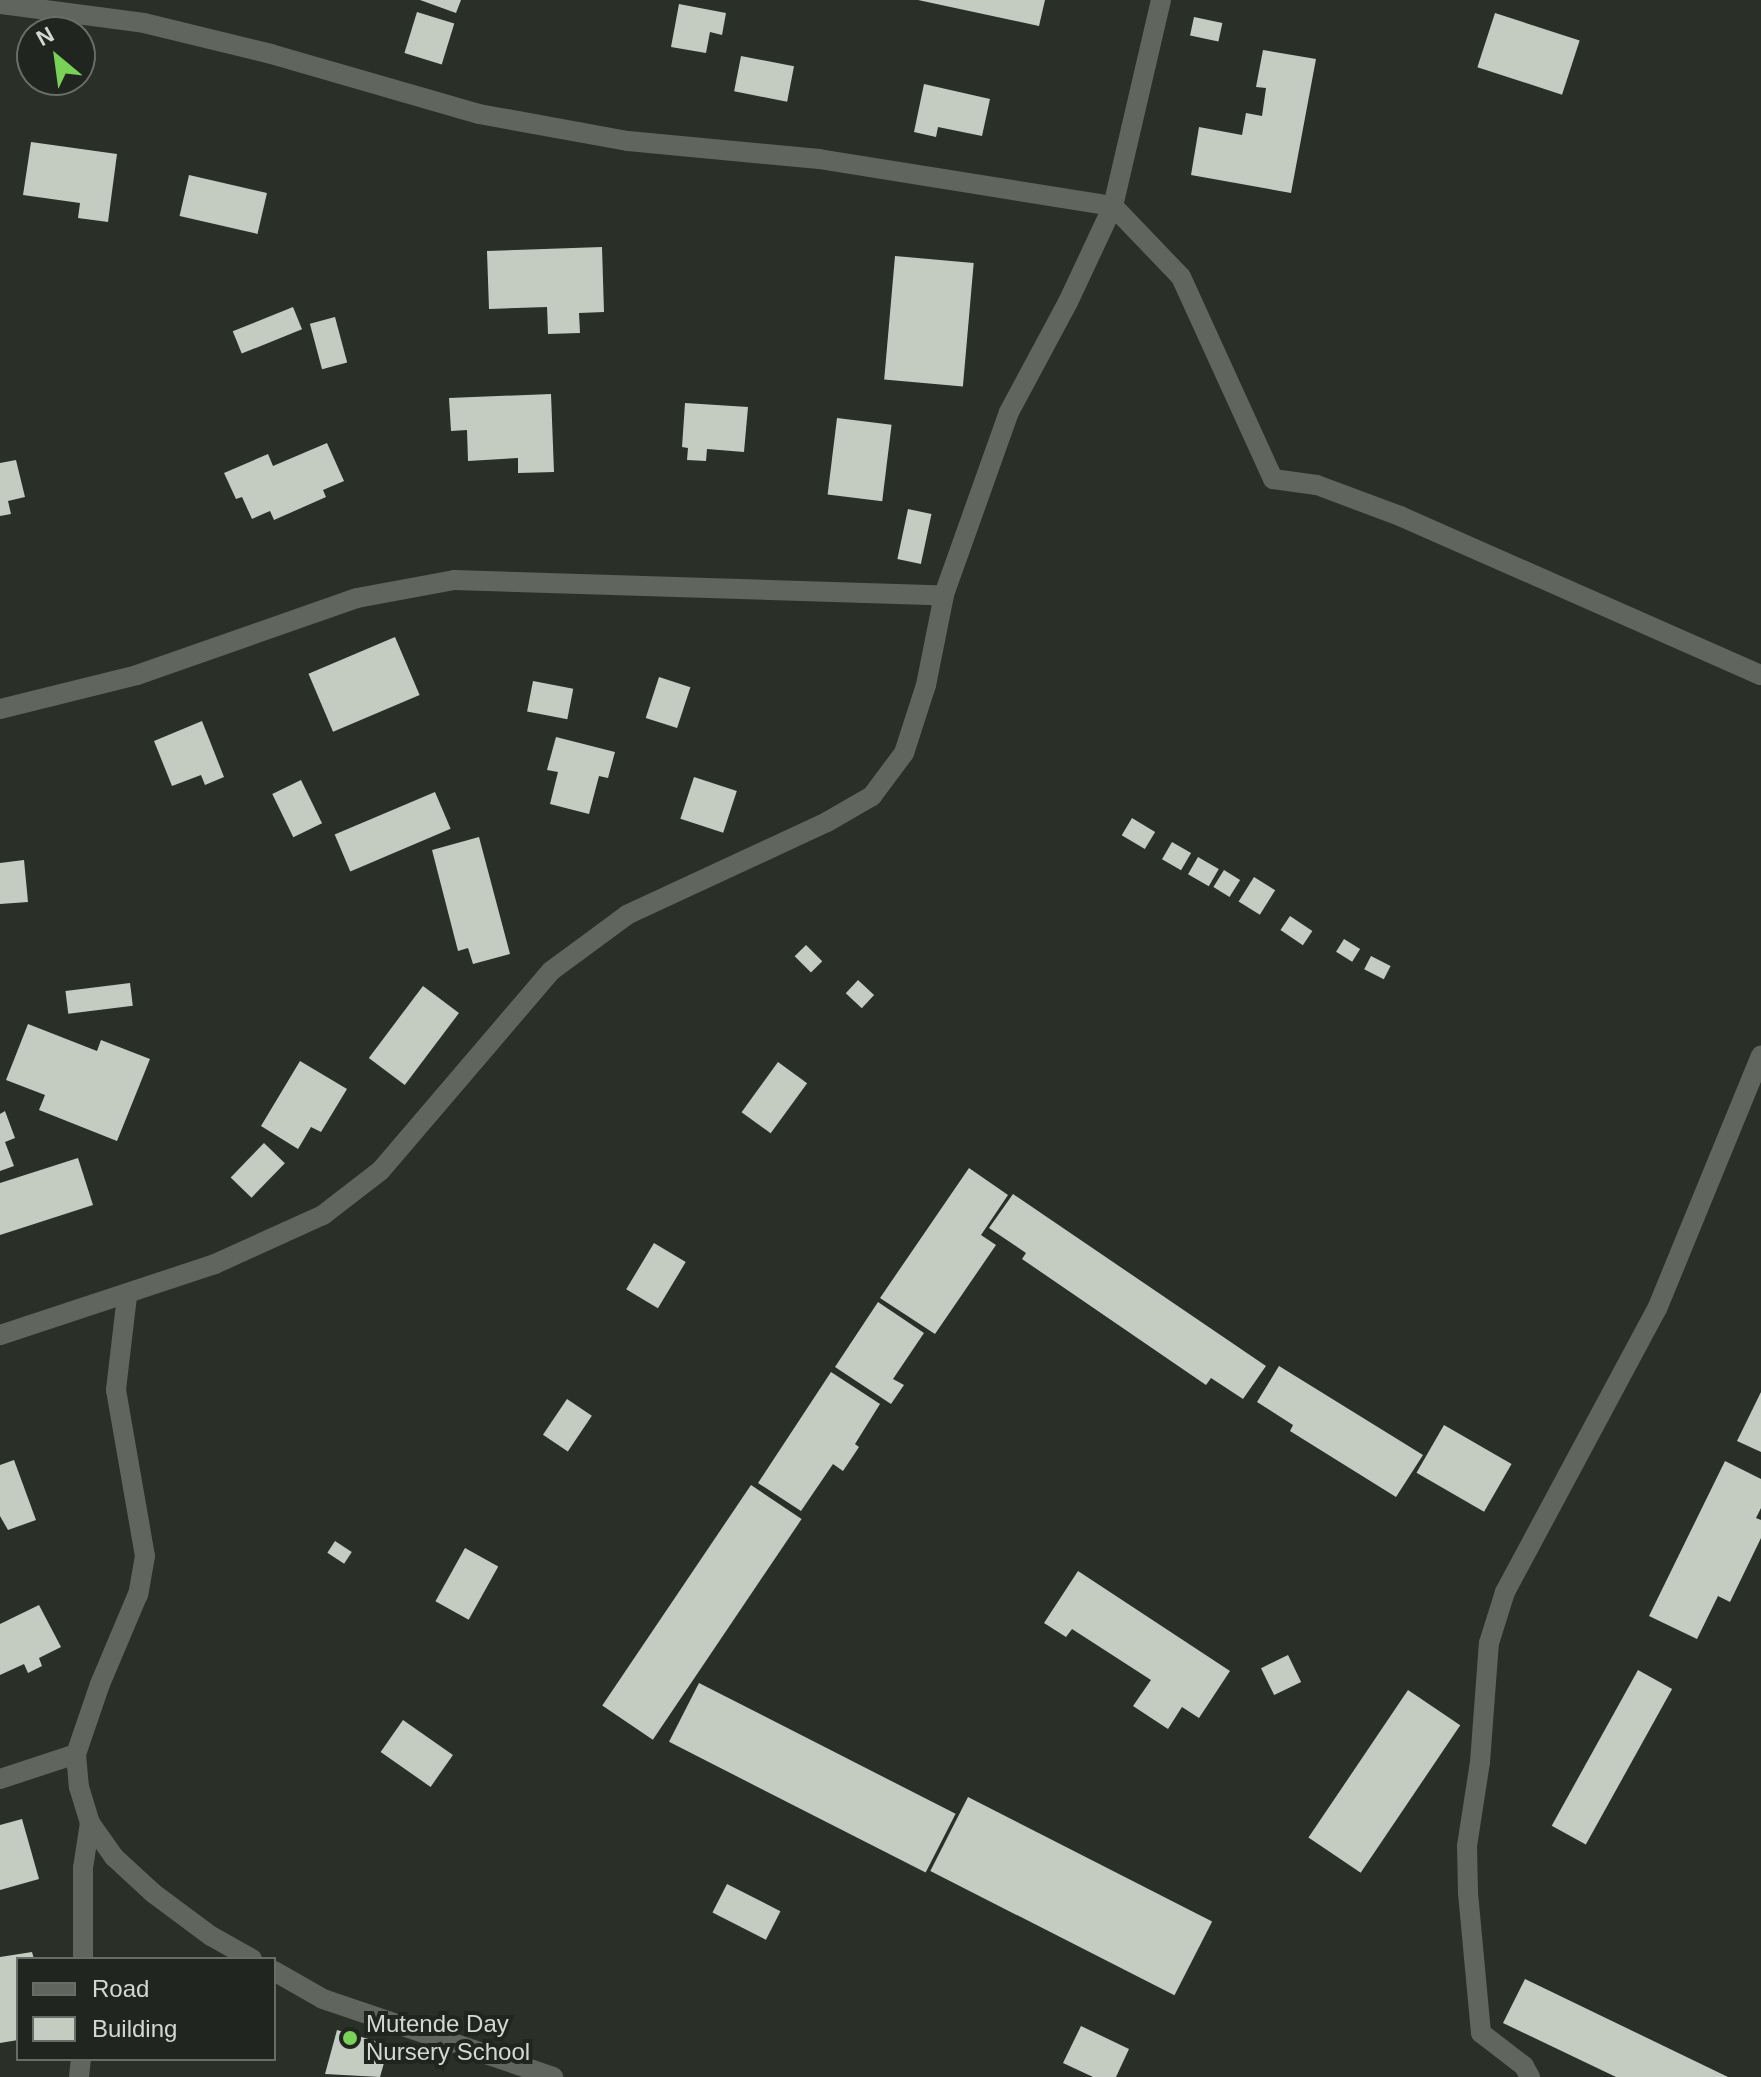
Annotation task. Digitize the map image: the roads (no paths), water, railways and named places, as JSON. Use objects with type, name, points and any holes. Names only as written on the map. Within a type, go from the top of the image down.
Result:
[{"type":"street","points":[[0,1335],[127,1296],[215,1264],[323,1215],[380,1171],[551,971],[627,915],[827,822],[872,796],[904,753],[926,685],[944,595],[1009,412],[1068,302],[1113,206],[1161,0]]},
{"type":"street","points":[[0,4],[144,23],[271,54],[479,114],[628,141],[819,159],[1113,206],[1181,277],[1273,479],[1317,485],[1400,516],[1761,675]]},
{"type":"street","points":[[0,709],[137,675],[357,598],[454,580],[944,595]]},
{"type":"street","points":[[1530,2077],[1524,2066],[1481,2033],[1468,1892],[1467,1846],[1480,1762],[1489,1643],[1505,1592],[1657,1309],[1761,1056]]},
{"type":"street","points":[[127,1296],[116,1390],[145,1556],[138,1594],[100,1684],[76,1754],[79,1787],[90,1823],[114,1857],[153,1893],[211,1936],[248,1957]]},
{"type":"street","points":[[0,1779],[76,1754]]},
{"type":"street","points":[[83,1957],[83,1868],[90,1823]]},
{"type":"street","points":[[276,1972],[323,1999],[553,2077]]},
{"type":"place","name":"Mutende Day Nursery School","points":[[350,2038]]}]
